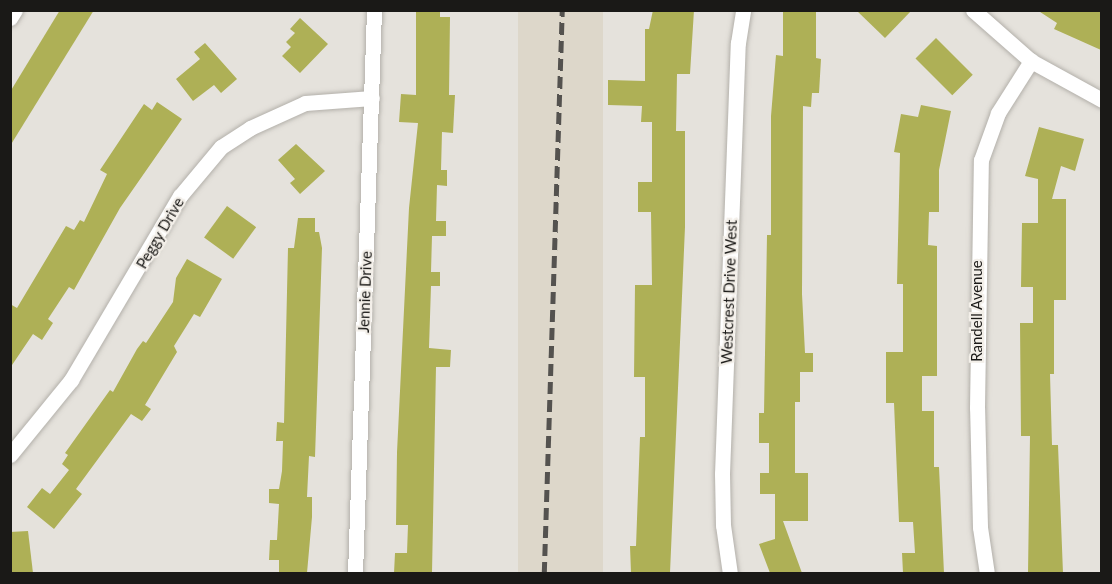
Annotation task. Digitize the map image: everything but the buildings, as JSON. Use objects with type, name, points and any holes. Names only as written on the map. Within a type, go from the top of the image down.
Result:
[{"type":"street","points":[[10,18],[15,10]]},
{"type":"street","name":"Jennie Drive","points":[[355,573],[374,10]]},
{"type":"street","name":"Westcrest Drive West","points":[[730,573],[723,525],[722,474],[738,43],[743,10]]},
{"type":"street","points":[[973,10],[1031,61],[1101,100]]},
{"type":"street","name":"Randell Avenue","points":[[987,573],[980,528],[977,408],[981,160],[998,113],[1031,61]]},
{"type":"street","name":"Peggy Drive","points":[[10,455],[71,380],[180,196],[221,147],[250,128],[305,103],[372,98]]},
{"type":"shaded area","points":[[518,11],[603,11],[603,573],[518,573]]},
{"type":"railway","points":[[544,574],[562,10]]}]
